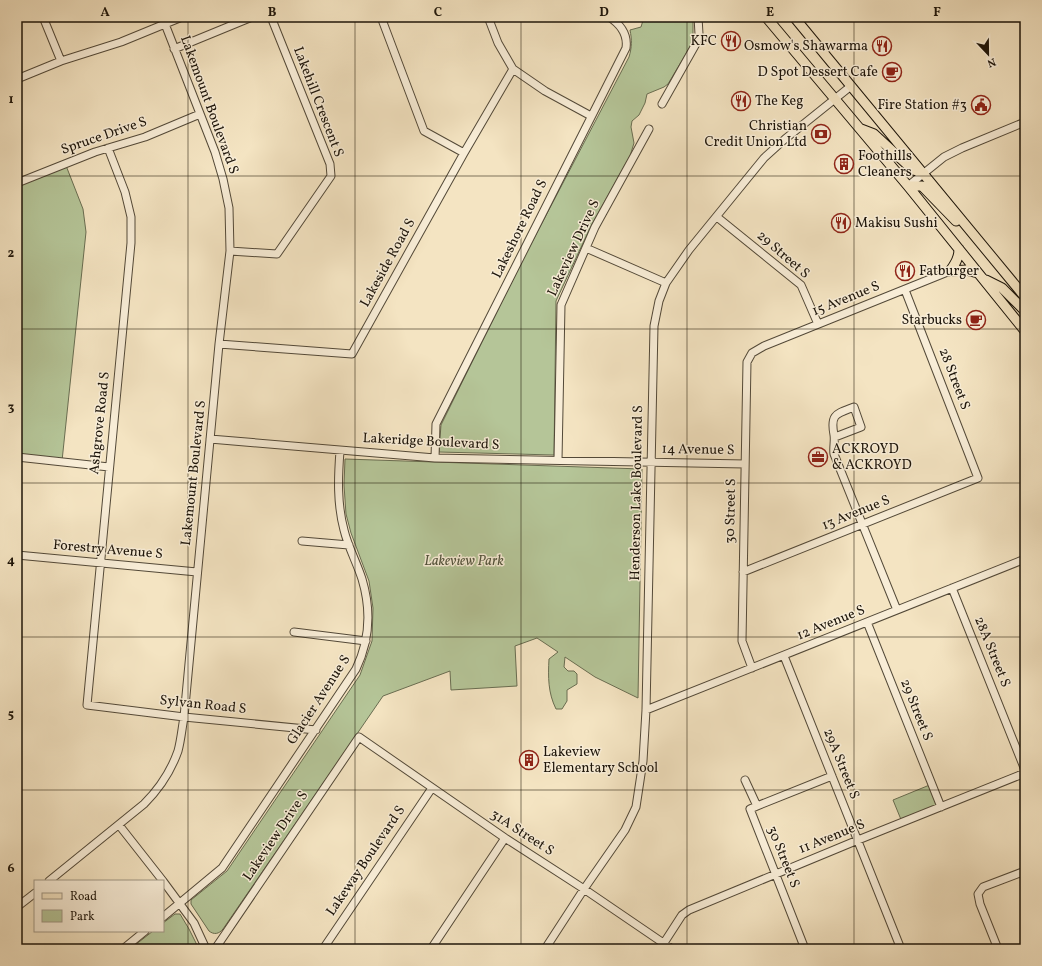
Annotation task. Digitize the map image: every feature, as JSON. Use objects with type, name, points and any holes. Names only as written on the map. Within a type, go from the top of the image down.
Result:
[{"type":"main road","points":[[766,17],[908,186],[1025,331]]},
{"type":"main road","points":[[794,17],[1025,297]]},
{"type":"main road","points":[[860,129],[874,134],[913,170],[924,173]]},
{"type":"main road","points":[[908,186],[922,186],[956,220],[970,230]]},
{"type":"main road","points":[[950,271],[956,262],[959,249]]},
{"type":"main road","points":[[950,271],[966,270],[980,275],[1002,288],[1025,311]]},
{"type":"street","points":[[43,17],[61,61]]},
{"type":"street","points":[[17,79],[61,61],[121,42],[182,17]]},
{"type":"street","points":[[174,49],[252,17]]},
{"type":"street","name":"Lakehill Crescent S","points":[[230,251],[277,254],[331,176],[330,164],[271,17]]},
{"type":"street","points":[[381,17],[424,131],[464,154]]},
{"type":"street","points":[[488,17],[498,44],[513,69],[545,91],[591,116]]},
{"type":"street","name":"Lakeshore Road S","points":[[435,458],[436,424],[626,48],[623,31],[620,26],[609,17]]},
{"type":"street","points":[[662,104],[697,42],[699,34],[698,17]]},
{"type":"street","name":"Lakemount Boulevard S","points":[[51,880],[144,804],[158,790],[178,751],[184,717],[219,344],[230,251],[229,208],[223,179],[200,114],[165,24]]},
{"type":"street","name":"Lakeside Road S","points":[[219,344],[352,354],[513,69]]},
{"type":"street","name":"Henderson Lake Boulevard S","points":[[545,949],[625,830],[636,807],[643,761],[646,710],[654,326],[659,301],[666,283],[689,250],[764,158],[785,139],[851,86]]},
{"type":"street","name":"Spruce Drive S","points":[[17,182],[108,148],[145,136],[200,114]]},
{"type":"street","points":[[908,186],[944,157],[1025,122]]},
{"type":"street","name":"Lakeview Drive S","points":[[558,460],[561,305],[595,227],[649,129]]},
{"type":"street","name":"Ashgrove Road S","points":[[87,705],[131,242],[130,217],[125,192],[108,148]]},
{"type":"street","name":"29 Street S","points":[[717,217],[801,285],[818,324]]},
{"type":"street","points":[[586,248],[666,283]]},
{"type":"street","name":"15 Avenue S","points":[[752,353],[764,346],[950,271]]},
{"type":"street","name":"28 Street S","points":[[905,290],[978,478]]},
{"type":"street","name":"30 Street S","points":[[752,353],[747,362],[742,641],[752,668]]},
{"type":"street","points":[[834,436],[861,427],[854,407],[835,415],[833,418],[834,454],[897,610]]},
{"type":"street","name":"Lakeridge Boulevard S","points":[[210,439],[435,458],[650,462]]},
{"type":"street","name":"Glacier Avenue S","points":[[164,916],[222,868],[316,730],[356,669],[363,655],[368,622],[367,602],[362,579],[344,530],[340,511],[338,480],[340,451]]},
{"type":"street","points":[[17,457],[109,467]]},
{"type":"street","name":"14 Avenue S","points":[[650,462],[745,464]]},
{"type":"street","name":"13 Avenue S","points":[[743,572],[978,478]]},
{"type":"street","points":[[302,541],[349,545]]},
{"type":"street","name":"Forestry Avenue S","points":[[17,555],[197,572]]},
{"type":"street","name":"12 Avenue S","points":[[646,710],[1025,559]]},
{"type":"street","name":"28A Street S","points":[[952,588],[1025,770]]},
{"type":"street","name":"29 Street S","points":[[867,622],[941,807]]},
{"type":"street","points":[[294,632],[366,641]]},
{"type":"street","name":"29A Street S","points":[[784,656],[901,949]]},
{"type":"street","name":"Sylvan Road S","points":[[87,705],[184,717],[316,730]]},
{"type":"street","name":"Lakeview Drive S","points":[[215,949],[359,737]]},
{"type":"street","name":"31A Street S","points":[[359,737],[505,838],[584,889],[662,946],[672,949]]},
{"type":"street","name":"11 Avenue S","points":[[662,946],[682,915],[689,910],[1025,773]]},
{"type":"street","points":[[745,780],[757,806],[832,776]]},
{"type":"street","name":"Lakeway Boulevard S","points":[[325,948],[432,788]]},
{"type":"street","name":"30 Street S","points":[[757,806],[750,809],[805,949]]},
{"type":"street","points":[[119,825],[162,880]]},
{"type":"street","points":[[431,949],[505,838]]},
{"type":"street","points":[[998,949],[980,904],[978,894],[984,887],[1025,871]]},
{"type":"street","points":[[164,882],[201,935],[206,949]]},
{"type":"street","points":[[18,905],[34,894]]},
{"type":"street","points":[[122,949],[144,932]]},
{"type":"green space","points":[[644,17],[693,17],[693,42],[668,84],[647,94],[645,103],[639,115],[632,121],[631,127],[634,143],[630,156],[591,226],[556,301],[554,455],[439,452],[441,425],[521,263],[629,57],[631,50],[630,30],[641,27]]},
{"type":"green space","points":[[65,163],[83,209],[86,232],[62,461],[17,457],[17,183]]},
{"type":"green space","name":"Lakeview Park","points":[[345,459],[642,469],[638,698],[595,677],[565,657],[564,667],[568,671],[574,671],[577,674],[577,684],[567,690],[567,701],[562,709],[556,709],[550,691],[549,659],[558,652],[537,638],[515,646],[517,686],[451,690],[450,671],[383,696],[223,929],[218,933],[213,933],[209,931],[191,904],[191,900],[227,871],[360,675],[372,641],[373,608],[369,581],[351,533],[346,514],[344,485]]},
{"type":"green space","points":[[932,784],[941,807],[902,822],[893,800]]},
{"type":"green space","points":[[175,914],[180,914],[199,949],[130,949],[152,932],[164,932],[164,922]]},
{"type":"place","name":"KFC","points":[[731,41]]},
{"type":"place","name":"Osmow's Shawarma","points":[[882,46]]},
{"type":"place","name":"D Spot Dessert Cafe","points":[[892,72]]},
{"type":"place","name":"The Keg","points":[[741,101]]},
{"type":"place","name":"Fire Station #3","points":[[981,105]]},
{"type":"place","name":"Christian Credit Union Ltd","points":[[821,134]]},
{"type":"place","name":"Foothills Cleaners","points":[[844,164]]},
{"type":"place","name":"Makisu Sushi","points":[[841,223]]},
{"type":"place","name":"Fatburger","points":[[905,271]]},
{"type":"place","name":"Starbucks","points":[[976,320]]},
{"type":"place","name":"ACKROYD & ACKROYD","points":[[818,457]]},
{"type":"place","name":"Lakeview Elementary School","points":[[529,760]]}]
